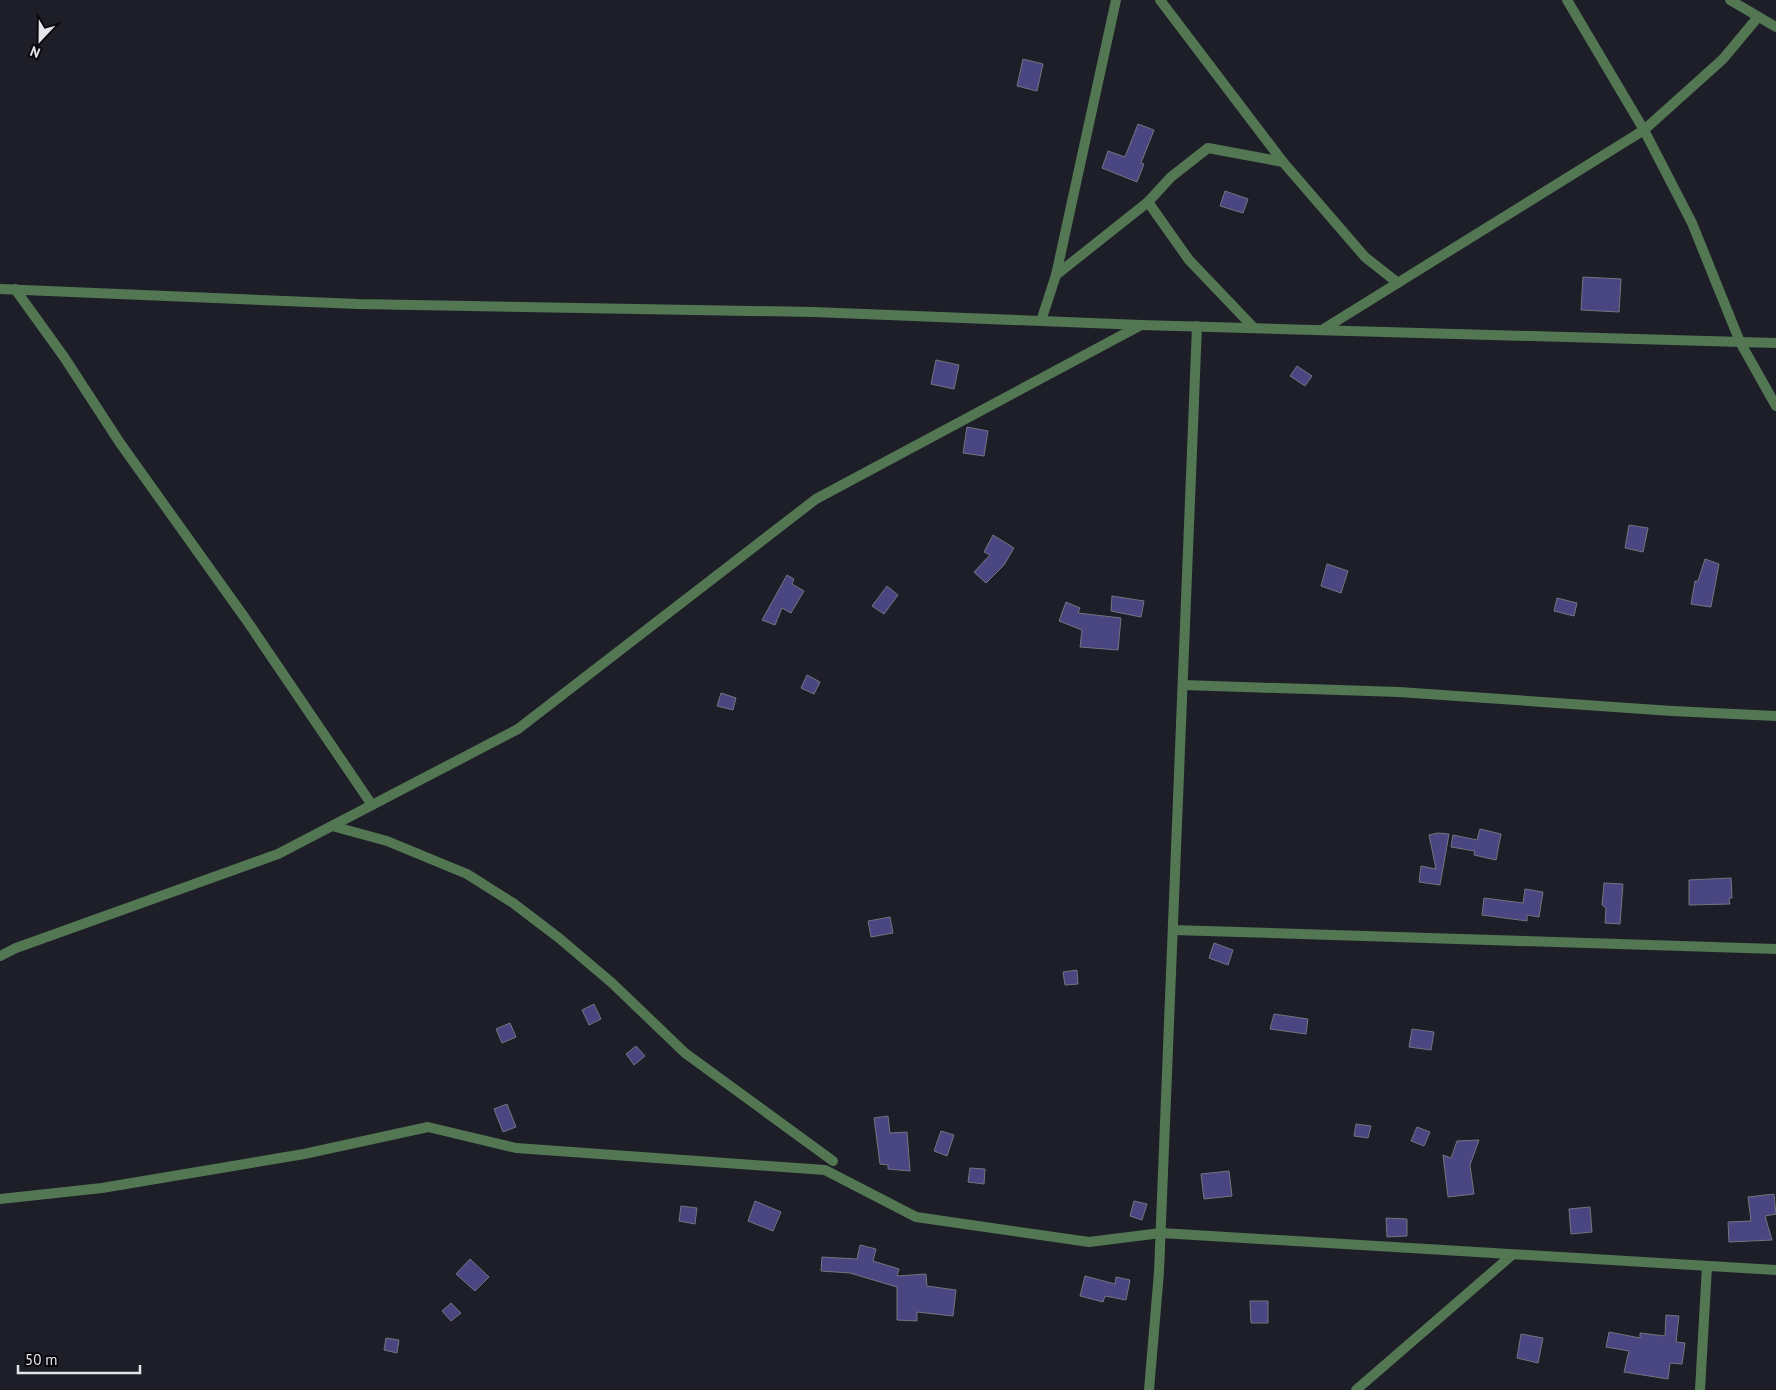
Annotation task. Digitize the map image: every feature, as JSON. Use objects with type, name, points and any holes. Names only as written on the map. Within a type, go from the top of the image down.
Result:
[{"type":"street","points":[[1041,321],[1056,275],[1116,0]]},
{"type":"street","points":[[1160,0],[1283,162],[1365,257],[1398,283]]},
{"type":"street","points":[[1567,0],[1644,130],[1692,223],[1740,342],[1776,406]]},
{"type":"street","points":[[1730,0],[1776,27]]},
{"type":"street","points":[[1322,330],[1644,130],[1723,59],[1758,17]]},
{"type":"street","points":[[1056,275],[1148,202],[1171,177],[1208,148],[1283,162]]},
{"type":"street","points":[[1148,202],[1189,260],[1254,328]]},
{"type":"street","points":[[0,289],[358,304],[813,312],[1140,325],[1776,343]]},
{"type":"street","points":[[15,289],[64,357],[120,443],[245,618],[372,805]]},
{"type":"street","points":[[0,956],[16,948],[278,854],[518,729],[816,498],[1140,325]]},
{"type":"street","points":[[1149,1390],[1160,1272],[1197,326]]},
{"type":"street","points":[[1183,685],[1399,692],[1672,711],[1776,716]]},
{"type":"street","points":[[332,826],[387,842],[467,874],[513,903],[559,938],[612,983],[685,1053],[833,1161]]},
{"type":"street","points":[[1173,930],[1776,950]]},
{"type":"street","points":[[0,1199],[102,1188],[304,1154],[428,1127],[516,1148],[825,1170],[916,1217],[1089,1242],[1161,1233],[1776,1270]]},
{"type":"street","points":[[1356,1390],[1512,1255]]},
{"type":"street","points":[[1700,1390],[1707,1266]]},
{"type":"building","points":[[1023,59],[1043,64],[1037,91],[1017,86]]},
{"type":"building","points":[[1138,124],[1154,130],[1141,163],[1144,164],[1137,182],[1102,168],[1108,151],[1125,157]]},
{"type":"building","points":[[1225,191],[1248,199],[1243,213],[1220,206]]},
{"type":"building","points":[[1583,277],[1621,279],[1619,312],[1581,310]]},
{"type":"building","points":[[936,360],[959,365],[954,389],[931,384]]},
{"type":"building","points":[[1297,366],[1312,376],[1305,386],[1290,376]]},
{"type":"building","points":[[967,427],[988,431],[984,456],[963,453]]},
{"type":"building","points":[[1629,525],[1648,528],[1643,552],[1625,548]]},
{"type":"building","points":[[993,535],[1014,548],[1004,565],[986,583],[974,572],[990,555],[984,552]]},
{"type":"building","points":[[1705,559],[1719,564],[1711,607],[1691,604],[1695,581],[1698,581]]},
{"type":"building","points":[[1327,564],[1348,571],[1341,593],[1321,586]]},
{"type":"building","points":[[787,575],[794,579],[792,584],[804,591],[791,613],[782,608],[775,625],[762,620]]},
{"type":"building","points":[[887,586],[898,595],[884,614],[872,606]]},
{"type":"building","points":[[1112,596],[1144,601],[1141,617],[1111,611]]},
{"type":"building","points":[[1557,598],[1577,603],[1574,616],[1554,611]]},
{"type":"building","points":[[1066,602],[1080,608],[1078,613],[1121,618],[1118,650],[1080,647],[1082,630],[1059,621]]},
{"type":"building","points":[[807,675],[820,682],[814,694],[801,688]]},
{"type":"building","points":[[721,693],[736,698],[733,710],[717,706]]},
{"type":"building","points":[[1480,829],[1501,834],[1496,860],[1474,855],[1475,851],[1451,847],[1453,835],[1477,840]]},
{"type":"building","points":[[1438,833],[1449,834],[1440,885],[1419,882],[1421,866],[1436,869],[1429,835]]},
{"type":"building","points":[[1731,878],[1732,898],[1729,898],[1730,904],[1689,905],[1689,880]]},
{"type":"building","points":[[1604,883],[1623,884],[1620,924],[1605,923],[1606,908],[1602,905]]},
{"type":"building","points":[[1525,889],[1543,892],[1539,917],[1527,915],[1527,921],[1482,915],[1484,898],[1523,903]]},
{"type":"building","points":[[890,917],[893,933],[871,937],[868,921]]},
{"type":"building","points":[[1214,943],[1233,950],[1228,965],[1209,958]]},
{"type":"building","points":[[1077,970],[1078,984],[1065,985],[1063,972]]},
{"type":"building","points":[[594,1004],[601,1019],[589,1025],[582,1010]]},
{"type":"building","points":[[1274,1014],[1308,1019],[1306,1034],[1270,1029]]},
{"type":"building","points":[[510,1023],[516,1037],[502,1043],[496,1029]]},
{"type":"building","points":[[1412,1029],[1434,1032],[1431,1050],[1409,1047]]},
{"type":"building","points":[[636,1046],[645,1056],[634,1065],[626,1054]]},
{"type":"building","points":[[507,1104],[516,1127],[503,1132],[494,1109]]},
{"type":"building","points":[[888,1116],[890,1133],[907,1132],[910,1171],[888,1169],[888,1165],[880,1164],[874,1118]]},
{"type":"building","points":[[1356,1124],[1371,1126],[1368,1138],[1354,1136]]},
{"type":"building","points":[[1417,1127],[1430,1132],[1424,1146],[1411,1141]]},
{"type":"building","points":[[941,1131],[954,1135],[947,1156],[934,1151]]},
{"type":"building","points":[[1479,1140],[1470,1165],[1474,1194],[1448,1197],[1443,1155],[1451,1158],[1457,1141]]},
{"type":"building","points":[[970,1168],[985,1169],[984,1184],[968,1182]]},
{"type":"building","points":[[1229,1171],[1232,1196],[1204,1199],[1201,1174]]},
{"type":"building","points":[[1774,1194],[1776,1214],[1765,1216],[1772,1240],[1729,1242],[1728,1222],[1751,1221],[1748,1197]]},
{"type":"building","points":[[755,1201],[781,1212],[773,1231],[748,1221]]},
{"type":"building","points":[[1134,1201],[1147,1204],[1142,1220],[1130,1216]]},
{"type":"building","points":[[681,1206],[697,1208],[695,1224],[679,1221]]},
{"type":"building","points":[[1590,1207],[1592,1232],[1571,1234],[1569,1209]]},
{"type":"building","points":[[1386,1218],[1407,1219],[1407,1236],[1387,1237]]},
{"type":"building","points":[[860,1245],[876,1249],[873,1261],[899,1269],[897,1276],[926,1274],[927,1286],[956,1290],[953,1316],[917,1312],[917,1321],[897,1320],[897,1287],[850,1273],[821,1271],[822,1257],[857,1259]]},
{"type":"building","points":[[470,1259],[489,1277],[475,1291],[456,1274]]},
{"type":"building","points":[[1085,1276],[1115,1284],[1116,1277],[1130,1280],[1126,1300],[1105,1296],[1103,1302],[1080,1296]]},
{"type":"building","points":[[1250,1301],[1268,1301],[1268,1323],[1251,1323]]},
{"type":"building","points":[[451,1303],[461,1313],[451,1321],[442,1311]]},
{"type":"building","points":[[1666,1315],[1679,1316],[1676,1342],[1685,1343],[1682,1364],[1670,1363],[1668,1379],[1624,1372],[1629,1351],[1606,1347],[1609,1332],[1640,1338],[1640,1333],[1665,1336]]},
{"type":"building","points":[[1521,1334],[1543,1338],[1538,1363],[1517,1358]]},
{"type":"building","points":[[386,1338],[399,1340],[397,1353],[384,1350]]}]
